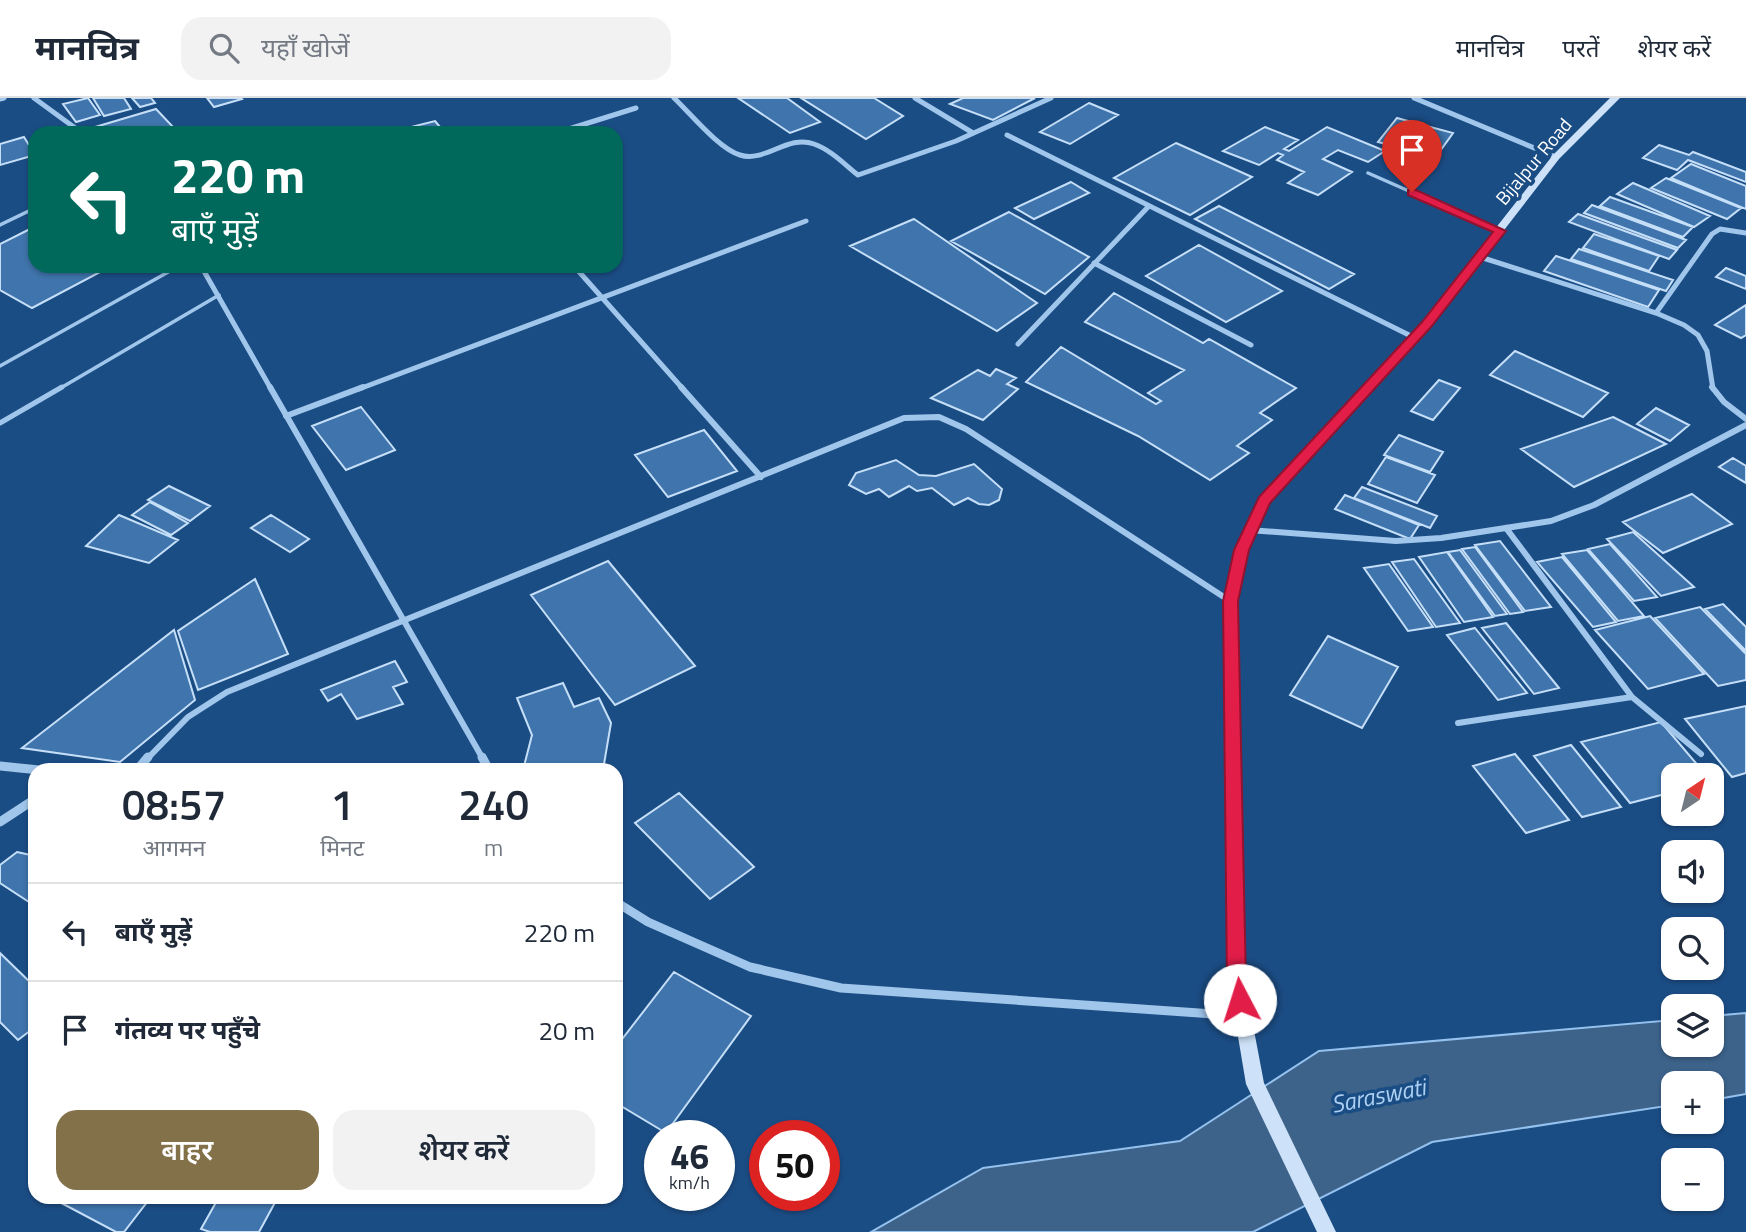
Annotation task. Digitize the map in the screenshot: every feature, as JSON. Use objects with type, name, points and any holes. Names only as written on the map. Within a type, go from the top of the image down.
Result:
[{"type":"main road","name":"Bijalpur Road","points":[[1327,1232],[1255,1084],[1237,984],[1230,601],[1248,530],[1264,500],[1415,338],[1556,157],[1615,98]]},
{"type":"street","points":[[34,98],[72,126]]},
{"type":"street","points":[[674,98],[734,153],[756,155],[797,141],[807,141],[816,144],[858,175],[973,133],[1051,98]]},
{"type":"street","points":[[1414,98],[1556,157]]},
{"type":"street","points":[[919,99],[973,133]]},
{"type":"street","points":[[578,126],[636,108]]},
{"type":"street","points":[[1007,135],[1415,338]]},
{"type":"street","points":[[1018,344],[1149,206]]},
{"type":"street","points":[[286,416],[806,222]]},
{"type":"street","points":[[1656,313],[1712,234],[1720,229],[1746,233]]},
{"type":"street","points":[[1480,257],[1683,324],[1700,335],[1707,346],[1712,387],[1720,400],[1746,419]]},
{"type":"street","points":[[1094,263],[1251,345]]},
{"type":"street","points":[[205,273],[485,763]]},
{"type":"street","points":[[580,273],[761,477]]},
{"type":"street","points":[[143,763],[182,720],[227,692],[904,418],[939,417],[966,429],[1230,601]]},
{"type":"street","points":[[1248,530],[1396,541],[1441,538],[1574,514],[1746,425]]},
{"type":"street","points":[[1506,528],[1632,697],[1701,754]]},
{"type":"street","points":[[1458,723],[1632,697]]},
{"type":"street","points":[[0,766],[28,769]]},
{"type":"street","points":[[0,822],[28,804]]},
{"type":"street","points":[[623,906],[648,922],[750,967],[841,988],[1242,1016]]},
{"type":"lane","points":[[1368,173],[1500,231]]},
{"type":"lane","points":[[0,225],[28,211]]},
{"type":"lane","points":[[0,366],[166,273]]},
{"type":"lane","points":[[0,423],[219,295]]},
{"type":"water","name":"Saraswati","points":[[1746,1013],[1746,1094],[1724,1098],[1724,1071],[1661,1071],[1661,1107],[1432,1142],[1253,1232],[871,1232],[983,1168],[1180,1141],[1319,1051],[1661,1021],[1661,1057],[1724,1057],[1724,1015]]},
{"type":"building","points":[[88,98],[100,115],[76,122],[63,104]]},
{"type":"building","points":[[93,98],[124,98],[131,109],[104,116]]},
{"type":"building","points":[[132,98],[151,98],[155,103],[140,107]]},
{"type":"building","points":[[207,98],[241,98],[242,99],[214,107]]},
{"type":"building","points":[[738,98],[787,98],[820,122],[790,133]]},
{"type":"building","points":[[801,98],[874,98],[903,116],[866,139]]},
{"type":"building","points":[[963,98],[1035,98],[993,120],[950,104]]},
{"type":"building","points":[[1089,103],[1118,115],[1070,144],[1040,132]]},
{"type":"building","points":[[156,109],[172,126],[99,126]]},
{"type":"building","points":[[1397,118],[1453,133],[1435,158],[1378,142]]},
{"type":"building","points":[[435,121],[439,126],[415,126]]},
{"type":"building","points":[[1265,127],[1298,140],[1284,149],[1289,151],[1327,127],[1385,151],[1368,162],[1338,150],[1323,159],[1352,172],[1318,195],[1288,183],[1304,172],[1277,160],[1283,155],[1278,153],[1259,165],[1223,151]]},
{"type":"building","points":[[24,137],[28,144],[28,157],[0,165],[0,144]]},
{"type":"building","points":[[1176,143],[1252,177],[1190,215],[1114,178]]},
{"type":"building","points":[[1659,145],[1689,155],[1693,152],[1746,172],[1746,182],[1688,160],[1677,170],[1643,158]]},
{"type":"building","points":[[1691,164],[1746,186],[1746,209],[1671,178]]},
{"type":"building","points":[[1666,178],[1741,208],[1727,219],[1651,188]]},
{"type":"building","points":[[1071,182],[1089,193],[1034,219],[1015,208]]},
{"type":"building","points":[[1633,183],[1710,216],[1694,227],[1617,194]]},
{"type":"building","points":[[1610,197],[1693,227],[1683,237],[1600,206]]},
{"type":"building","points":[[1592,205],[1686,240],[1678,248],[1584,213]]},
{"type":"building","points":[[1219,206],[1354,274],[1329,289],[1195,219]]},
{"type":"building","points":[[1009,212],[1089,257],[1045,294],[951,241]]},
{"type":"building","points":[[1578,214],[1677,250],[1669,259],[1569,222]]},
{"type":"building","points":[[914,219],[1037,303],[997,331],[850,246]]},
{"type":"building","points":[[28,230],[28,273],[98,273],[32,308],[0,290],[0,244]]},
{"type":"building","points":[[1594,234],[1659,256],[1649,271],[1583,248]]},
{"type":"building","points":[[1199,245],[1282,291],[1226,322],[1146,276]]},
{"type":"building","points":[[1579,249],[1673,280],[1666,291],[1571,259]]},
{"type":"building","points":[[1556,256],[1659,290],[1648,307],[1544,271]]},
{"type":"building","points":[[1726,268],[1746,276],[1746,289],[1716,277]]},
{"type":"building","points":[[1114,293],[1203,343],[1209,339],[1296,388],[1260,413],[1272,420],[1237,446],[1249,453],[1210,480],[1138,436],[1026,382],[1061,347],[1156,404],[1161,401],[1148,393],[1184,370],[1085,322]]},
{"type":"building","points":[[1746,305],[1746,335],[1741,338],[1715,325]]},
{"type":"building","points":[[1515,351],[1608,393],[1583,417],[1490,375]]},
{"type":"building","points":[[996,369],[1016,378],[1007,384],[1018,389],[983,420],[931,398],[978,370],[990,376]]},
{"type":"building","points":[[1439,380],[1460,388],[1433,420],[1411,411]]},
{"type":"building","points":[[361,407],[395,450],[346,470],[312,426]]},
{"type":"building","points":[[1656,408],[1689,425],[1670,441],[1637,424]]},
{"type":"building","points":[[1613,417],[1666,444],[1574,487],[1521,449]]},
{"type":"building","points":[[704,430],[737,471],[668,497],[635,455]]},
{"type":"building","points":[[1399,435],[1443,452],[1430,472],[1384,455]]},
{"type":"building","points":[[1386,457],[1435,475],[1417,503],[1368,484]]},
{"type":"building","points":[[1733,458],[1746,466],[1746,483],[1719,467]]},
{"type":"building","points":[[896,460],[919,475],[936,476],[974,464],[1002,489],[999,500],[989,505],[979,504],[968,498],[954,505],[932,488],[917,491],[909,486],[889,497],[879,489],[866,494],[849,485],[856,473]]},
{"type":"building","points":[[169,486],[210,506],[190,521],[148,500]]},
{"type":"building","points":[[1362,487],[1437,516],[1430,528],[1354,498]]},
{"type":"building","points":[[1692,494],[1732,524],[1663,553],[1623,522]]},
{"type":"building","points":[[1345,495],[1419,525],[1410,539],[1335,509]]},
{"type":"building","points":[[150,502],[188,523],[171,535],[132,515]]},
{"type":"building","points":[[119,515],[178,540],[149,563],[86,546]]},
{"type":"building","points":[[271,515],[309,539],[290,552],[251,528]]},
{"type":"building","points":[[1633,532],[1694,587],[1661,596],[1607,539]]},
{"type":"building","points":[[1500,541],[1551,607],[1525,611],[1475,545]]},
{"type":"building","points":[[1610,544],[1657,597],[1634,601],[1588,549]]},
{"type":"building","points":[[1475,547],[1523,612],[1510,614],[1462,549]]},
{"type":"building","points":[[1460,550],[1507,614],[1495,616],[1448,552]]},
{"type":"building","points":[[1587,550],[1644,616],[1618,621],[1562,554]]},
{"type":"building","points":[[1447,552],[1493,617],[1464,622],[1419,557]]},
{"type":"building","points":[[1562,557],[1616,622],[1593,627],[1537,562]]},
{"type":"building","points":[[1414,559],[1460,623],[1436,627],[1392,562]]},
{"type":"building","points":[[608,561],[695,666],[615,705],[531,595]]},
{"type":"building","points":[[1389,564],[1433,627],[1408,631],[1364,568]]},
{"type":"building","points":[[255,579],[288,654],[198,690],[178,631]]},
{"type":"building","points":[[1723,604],[1746,627],[1746,651],[1705,609]]},
{"type":"building","points":[[1700,607],[1746,654],[1746,680],[1718,686],[1655,618]]},
{"type":"building","points":[[1650,616],[1704,674],[1648,689],[1595,630]]},
{"type":"building","points":[[1506,623],[1559,688],[1534,694],[1482,628]]},
{"type":"building","points":[[1475,628],[1527,693],[1498,700],[1447,635]]},
{"type":"building","points":[[174,630],[195,700],[120,762],[22,748]]},
{"type":"building","points":[[1328,636],[1398,667],[1362,728],[1290,695]]},
{"type":"building","points":[[395,661],[407,682],[393,687],[403,704],[357,719],[341,694],[328,701],[321,690]]},
{"type":"building","points":[[563,683],[574,707],[599,698],[611,723],[604,763],[525,763],[532,735],[517,698]]},
{"type":"building","points":[[1746,706],[1746,773],[1732,777],[1724,763],[1721,763],[1685,719]]},
{"type":"building","points":[[1661,722],[1696,763],[1661,763],[1661,795],[1630,803],[1581,742]]},
{"type":"building","points":[[1571,745],[1621,807],[1582,817],[1534,756]]},
{"type":"building","points":[[1515,754],[1569,820],[1526,833],[1473,766]]},
{"type":"building","points":[[679,793],[754,867],[710,899],[635,823]]},
{"type":"building","points":[[17,852],[28,854],[28,901],[0,883],[0,865]]},
{"type":"building","points":[[0,953],[28,980],[28,1032],[18,1040],[0,1022]]},
{"type":"building","points":[[674,972],[751,1016],[675,1120],[644,1120],[623,1107],[623,1038]]},
{"type":"building","points":[[63,1204],[146,1204],[124,1232],[116,1232]]},
{"type":"building","points":[[215,1204],[274,1204],[259,1232],[210,1232],[201,1229]]},
{"type":"route","points":[[1240,1000],[1237,984],[1230,601],[1241,550],[1264,500],[1427,325],[1500,231],[1412,192]]}]
